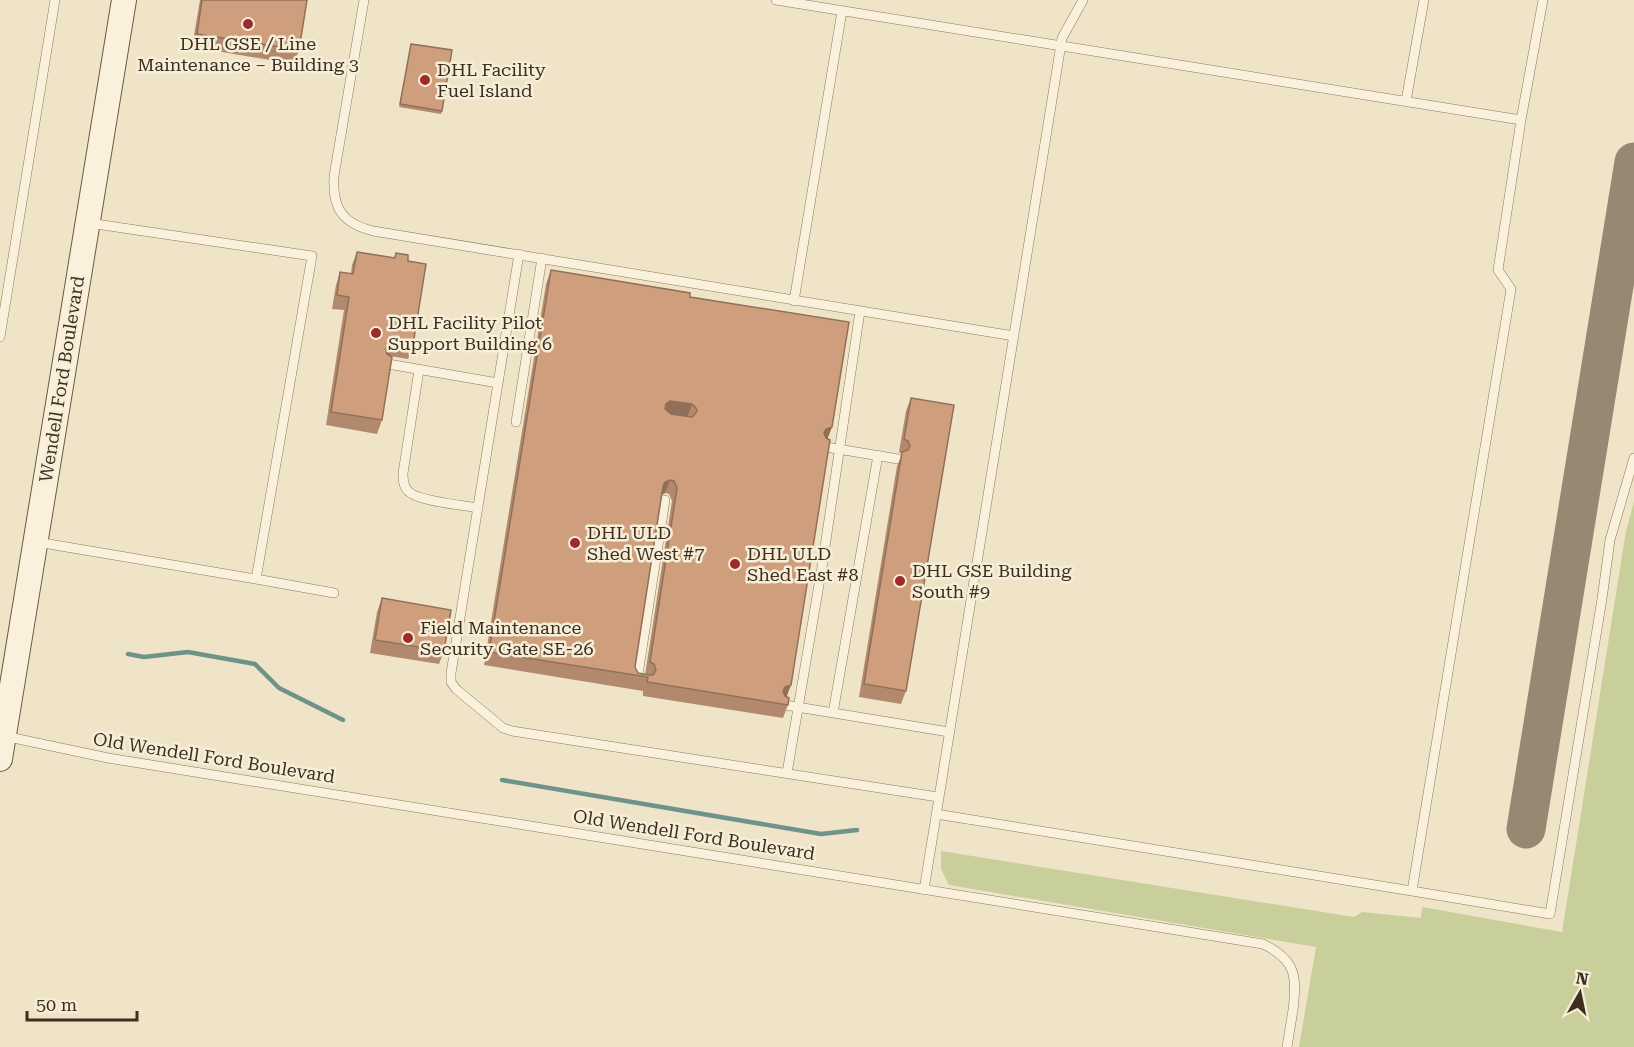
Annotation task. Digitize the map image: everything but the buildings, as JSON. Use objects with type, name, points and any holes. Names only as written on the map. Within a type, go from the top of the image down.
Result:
[{"type":"street","name":"Wendell Ford Boulevard","points":[[2,748],[124,0]]},
{"type":"lane","points":[[0,337],[55,0]]},
{"type":"lane","points":[[364,0],[333,190],[340,212],[358,227],[1014,336]]},
{"type":"lane","points":[[776,0],[1521,120]]},
{"type":"lane","points":[[924,890],[1062,38],[1083,0]]},
{"type":"lane","points":[[1406,101],[1424,0]]},
{"type":"lane","points":[[1412,891],[1511,289],[1498,270],[1521,120],[1543,0]]},
{"type":"lane","points":[[794,301],[842,10]]},
{"type":"lane","points":[[87,222],[312,256],[256,579]]},
{"type":"lane","points":[[519,254],[451,673],[456,689],[503,728],[938,797]]},
{"type":"lane","points":[[516,422],[542,258]]},
{"type":"lane","points":[[787,773],[822,567],[860,310]]},
{"type":"lane","points":[[388,364],[498,383]]},
{"type":"lane","points":[[419,370],[403,473],[404,484],[409,493],[419,498],[478,508]]},
{"type":"lane","points":[[826,447],[898,459]]},
{"type":"lane","points":[[833,713],[878,456]]},
{"type":"lane","points":[[936,814],[1550,914],[1610,540],[1634,458]]},
{"type":"lane","points":[[645,682],[637,681],[665,500]]},
{"type":"lane","points":[[36,542],[334,593]]},
{"type":"lane","points":[[785,705],[949,732]]},
{"type":"lane","name":"Old Wendell Ford Boulevard","points":[[2,748],[108,758],[1263,944],[1278,951],[1289,962],[1294,974],[1295,990],[1287,1047]]},
{"type":"green space","points":[[1634,502],[1634,1047],[1299,1047],[1316,947],[949,885],[941,869],[941,851],[1354,917],[1362,912],[1421,918],[1422,907],[1562,932],[1626,531]]},
{"type":"waterway","points":[[128,654],[144,657],[188,652],[255,664],[279,688],[343,720]]},
{"type":"waterway","points":[[502,780],[821,834],[857,830]]},
{"type":"taxiway","points":[[1526,829],[1634,162]]},
{"type":"place","name":"DHL GSE / Line Maintenance – Building 3","points":[[248,24]]},
{"type":"place","name":"DHL Facility Fuel Island","points":[[425,80]]},
{"type":"place","name":"DHL Facility Pilot Support Building 6","points":[[376,333]]},
{"type":"place","name":"DHL ULD Shed West #7","points":[[575,543]]},
{"type":"place","name":"DHL ULD Shed East #8","points":[[735,564]]},
{"type":"place","name":"DHL GSE Building South #9","points":[[900,581]]},
{"type":"place","name":"Field Maintenance Security Gate SE-26","points":[[408,638]]}]
